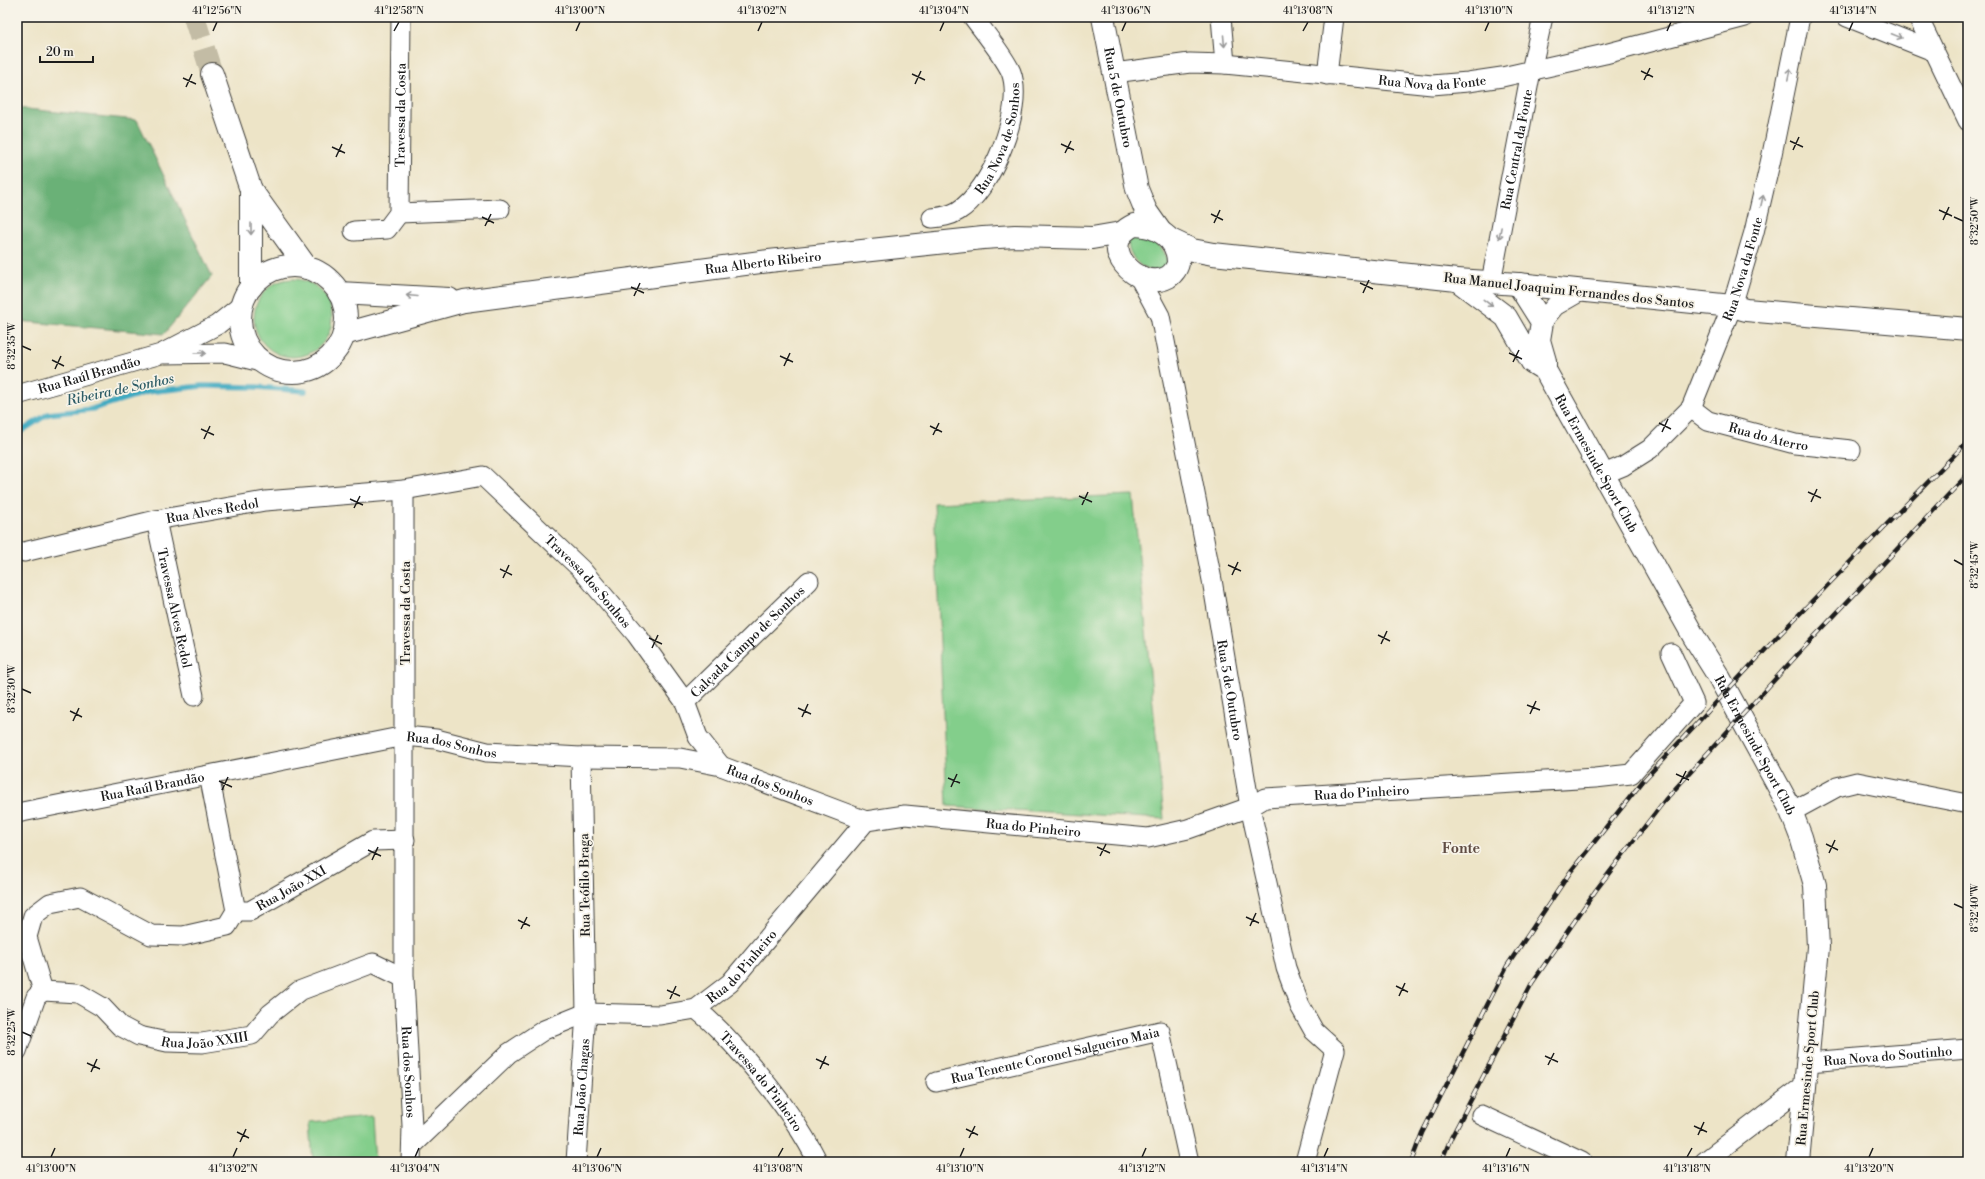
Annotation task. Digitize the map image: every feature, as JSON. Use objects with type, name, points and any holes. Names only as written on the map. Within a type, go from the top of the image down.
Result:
[{"type":"main road","name":"Rua 5 de Outubro","points":[[1103,17],[1134,178],[1141,201],[1165,236]]},
{"type":"main road","points":[[212,74],[250,190],[307,268]]},
{"type":"main road","name":"Rua 5 de Outubro","points":[[1124,231],[1133,211],[1134,178]]},
{"type":"main road","points":[[247,296],[262,276],[277,269],[292,266],[307,268],[320,274],[331,282],[339,293],[345,306],[346,320],[344,334],[337,349],[325,362],[310,370],[293,373],[276,370],[260,362],[250,350],[242,336],[240,321],[247,296],[250,190]]},
{"type":"main road","points":[[1174,271],[1178,252],[1165,236],[1145,225],[1134,225],[1124,231],[1116,244],[1118,256],[1133,272],[1151,281],[1161,280],[1174,271],[1194,257],[1213,254]]},
{"type":"main road","name":"Rua Alberto Ribeiro","points":[[344,334],[464,301],[769,261],[983,238],[1015,236],[1092,238],[1124,231]]},
{"type":"main road","name":"Rua Manuel Joaquim Fernandes dos Santos","points":[[1165,236],[1192,250],[1213,254],[1457,280],[1518,284],[1732,306],[1746,310],[1968,329]]},
{"type":"main road","name":"Rua Alberto Ribeiro","points":[[1063,238],[1102,252],[1133,272]]},
{"type":"main road","name":"Rua Ermesinde Sport Club","points":[[1457,280],[1506,317],[1532,362],[1545,370],[1694,637],[1719,677],[1791,812],[1801,837],[1815,885],[1818,947],[1798,1162]]},
{"type":"main road","points":[[1506,317],[1518,284]]},
{"type":"main road","points":[[1518,284],[1542,322]]},
{"type":"main road","name":"Rua Alberto Ribeiro","points":[[339,293],[403,295],[464,301]]},
{"type":"main road","name":"Rua Ermesinde Sport Club","points":[[1542,322],[1539,340],[1545,361],[1545,370]]},
{"type":"street","name":"Travessa da Costa","points":[[399,213],[401,17]]},
{"type":"street","name":"Rua Nova de Sonhos","points":[[932,218],[945,217],[959,211],[976,195],[1007,136],[1011,121],[1014,89],[1011,72],[973,17]]},
{"type":"street","points":[[1221,17],[1225,64]]},
{"type":"street","points":[[1327,75],[1334,17]]},
{"type":"street","name":"Rua Central da Fonte","points":[[1491,282],[1531,71],[1543,17]]},
{"type":"street","name":"Rua Nova da Fonte","points":[[1114,73],[1190,63],[1225,64],[1432,85],[1475,81],[1531,71],[1604,54],[1745,17]]},
{"type":"street","name":"Rua Nova da Fonte","points":[[1604,474],[1623,466],[1650,449],[1691,408],[1732,306],[1754,232],[1800,17]]},
{"type":"street","points":[[1847,17],[1933,51]]},
{"type":"street","points":[[1918,17],[1933,51],[1968,120]]},
{"type":"street","points":[[354,231],[387,229],[399,213],[500,209]]},
{"type":"street","name":"Rua 5 de Outubro","points":[[1174,271],[1162,293],[1160,316],[1212,580],[1250,807],[1289,976],[1300,1006],[1314,1031],[1335,1050],[1305,1162]]},
{"type":"street","name":"Rua 5 de Outubro","points":[[1133,272],[1160,316]]},
{"type":"street","points":[[1542,322],[1555,306],[1581,291]]},
{"type":"street","name":"Rua Raúl Brandão","points":[[17,395],[162,354],[216,325],[247,296]]},
{"type":"street","name":"Rua Raúl Brandão","points":[[162,354],[225,353],[260,362]]},
{"type":"street","name":"Rua do Aterro","points":[[1691,408],[1708,421],[1795,444],[1851,450]]},
{"type":"street","name":"Travessa dos Sonhos","points":[[404,490],[483,476],[581,569],[636,634],[685,702],[698,737],[721,766]]},
{"type":"street","name":"Travessa da Costa","points":[[404,490],[405,736]]},
{"type":"street","name":"Rua Alves Redol","points":[[24,552],[156,520],[265,501],[404,490]]},
{"type":"street","name":"Travessa Alves Redol","points":[[156,520],[194,696]]},
{"type":"street","name":"Calçada Campo de Sonhos","points":[[685,702],[810,581]]},
{"type":"street","name":"Rua do Pinheiro","points":[[411,1154],[509,1053],[544,1030],[586,1013],[660,1015],[696,1009],[730,983],[866,820],[904,815],[1148,838],[1188,829],[1250,807],[1264,798],[1595,778],[1631,774],[1694,703],[1671,653]]},
{"type":"street","name":"Rua Raúl Brandão","points":[[17,813],[405,736]]},
{"type":"street","name":"Rua dos Sonhos","points":[[411,1154],[412,1126],[404,978],[405,736],[436,739],[487,752],[581,757],[680,758],[721,766],[866,820]]},
{"type":"street","name":"Rua Teófilo Braga","points":[[581,757],[586,1013]]},
{"type":"street","points":[[17,1051],[36,997],[43,990],[26,937],[33,916],[50,903],[80,897],[151,935],[183,936],[227,926],[236,912],[209,774]]},
{"type":"street","points":[[1791,812],[1837,787],[1857,782],[1968,804]]},
{"type":"street","name":"Rua João XXI","points":[[236,912],[250,911],[373,841],[405,840]]},
{"type":"street","name":"Rua João XXIII","points":[[43,990],[78,993],[102,1006],[120,1026],[139,1036],[167,1042],[202,1043],[252,1035],[270,1014],[299,990],[373,963],[404,978]]},
{"type":"street","name":"Travessa do Pinheiro","points":[[696,1009],[716,1025],[775,1092],[806,1138],[818,1162]]},
{"type":"street","name":"Rua João Chagas","points":[[576,1162],[586,1013]]},
{"type":"street","name":"Rua Tenente Coronel Salgueiro Maia","points":[[936,1082],[1160,1031],[1189,1162]]},
{"type":"street","name":"Rua Nova do Soutinho","points":[[1808,1062],[1968,1049]]},
{"type":"street","points":[[1704,1162],[1806,1084]]},
{"type":"street","points":[[1481,1115],[1582,1162]]},
{"type":"green space","points":[[17,108],[137,120],[212,276],[164,334],[17,321]]},
{"type":"green space","points":[[1133,235],[1149,239],[1161,248],[1167,258],[1166,266],[1163,269],[1149,270],[1137,263],[1132,255],[1128,243]]},
{"type":"green space","points":[[293,279],[308,282],[320,291],[329,303],[332,318],[329,333],[320,345],[308,354],[293,357],[278,354],[266,345],[257,333],[254,318],[257,303],[266,291],[278,282]]},
{"type":"green space","points":[[1133,495],[1164,819],[947,806],[934,503]]},
{"type":"green space","points":[[372,1117],[375,1162],[313,1162],[310,1122]]},
{"type":"waterway","name":"Ribeira de Sonhos","points":[[17,434],[48,414],[92,409],[147,392],[202,386],[257,387],[305,391]]},
{"type":"tunnel","points":[[194,17],[212,74]]},
{"type":"railway","points":[[1411,1162],[1422,1133],[1507,966],[1571,871],[1643,781],[1780,634],[1968,441]]},
{"type":"railway","points":[[1441,1162],[1451,1138],[1532,983],[1596,890],[1665,800],[1798,654],[1968,474]]},
{"type":"district","name":"Fonte","points":[[1461,848]]}]
